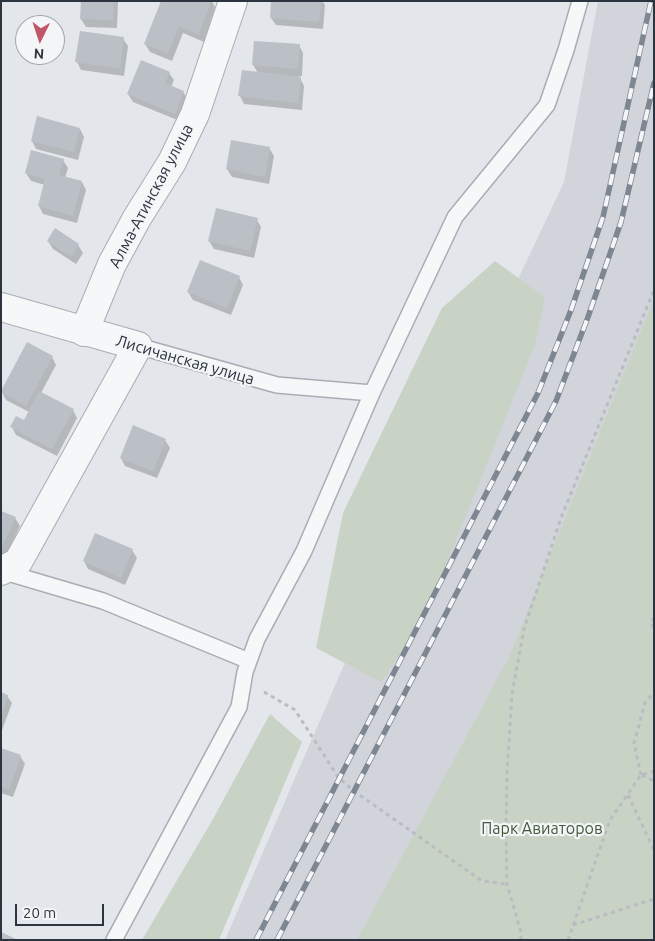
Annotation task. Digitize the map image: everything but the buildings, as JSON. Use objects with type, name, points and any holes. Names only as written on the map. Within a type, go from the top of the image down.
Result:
[{"type":"street","name":"Алма-Атинская улица","points":[[84,332],[112,264],[137,218],[172,162],[195,114],[233,1]]},
{"type":"street","name":"Лисичанская улица","points":[[1,307],[138,346]]},
{"type":"street","points":[[1,571],[18,562],[138,346]]},
{"type":"lane","points":[[114,940],[239,707],[243,681],[257,639],[304,550],[372,393],[455,217],[547,105],[580,1]]},
{"type":"lane","name":"Лисичанская улица","points":[[138,346],[277,385],[372,393]]},
{"type":"lane","points":[[1,571],[102,601],[249,661]]},
{"type":"path","points":[[521,940],[520,929],[507,884],[506,829],[512,694],[524,629],[560,518],[654,290]]},
{"type":"path","points":[[654,618],[650,622],[654,629]]},
{"type":"path","points":[[243,681],[295,710],[338,777],[354,791],[482,881],[507,884]]},
{"type":"path","points":[[654,692],[645,703],[634,743],[642,775],[654,781]]},
{"type":"path","points":[[568,940],[610,820],[642,775],[654,771]]},
{"type":"path","points":[[628,794],[654,850]]},
{"type":"path","points":[[573,925],[654,899]]},
{"type":"shaded area","points":[[598,1],[654,1],[654,509],[407,940],[225,940],[433,459],[564,182]]},
{"type":"green space","points":[[495,261],[545,297],[535,345],[424,619],[381,682],[316,648],[343,513],[442,308]]},
{"type":"green space","name":"Парк Авиаторов","points":[[654,298],[654,940],[357,940],[509,657]]},
{"type":"green space","points":[[270,714],[302,742],[219,940],[142,940],[213,819]]},
{"type":"railway","points":[[256,940],[538,393],[571,310],[603,217],[651,1]]},
{"type":"railway","points":[[277,940],[556,401],[621,222],[654,83]]}]
